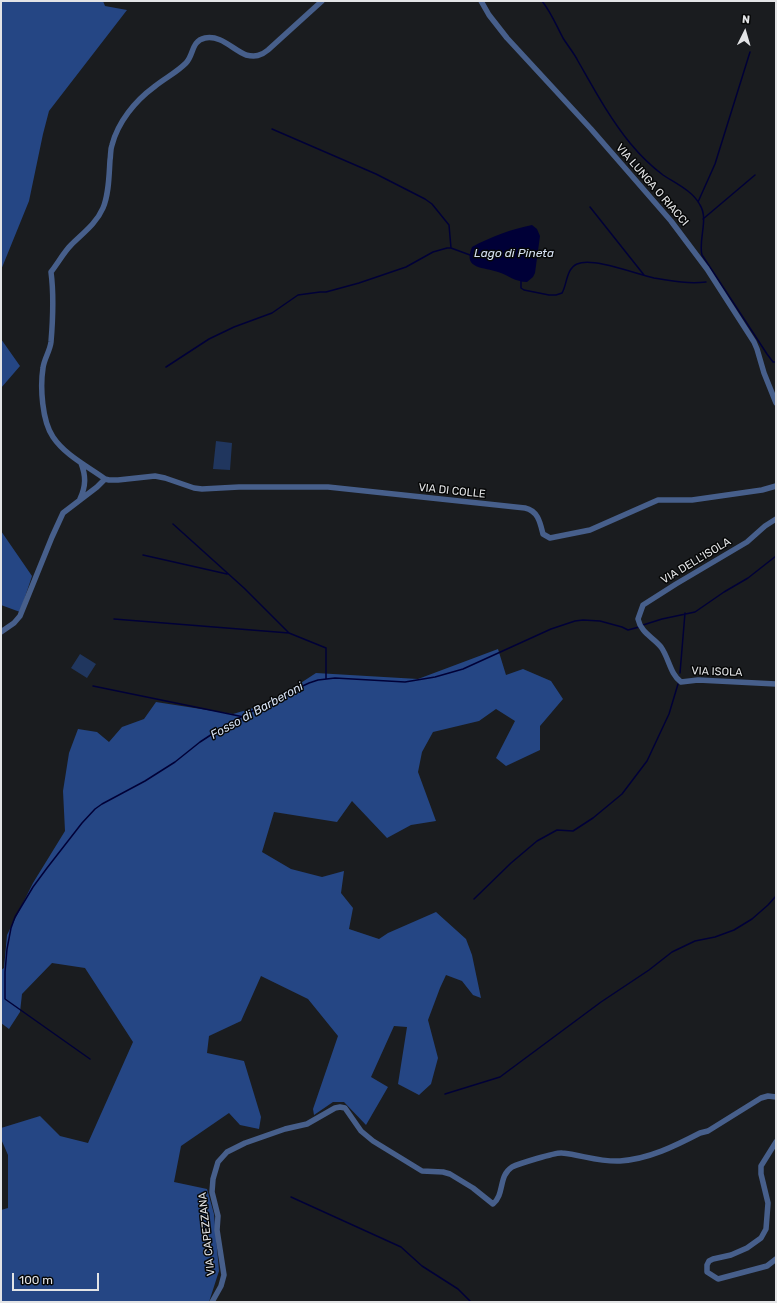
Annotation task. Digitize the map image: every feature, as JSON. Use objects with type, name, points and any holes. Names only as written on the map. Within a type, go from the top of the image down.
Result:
[{"type":"street","points":[[1,632],[14,624],[20,616],[63,513],[105,479],[72,457],[52,436],[44,415],[42,388],[43,367],[51,344],[54,294],[51,272],[72,244],[93,224],[102,209],[108,186],[111,146],[121,123],[141,98],[155,86],[170,77],[188,61],[193,54],[195,44],[198,41],[206,38],[215,38],[246,55],[260,56],[322,1]]},
{"type":"street","name":"VIA LUNGA O RIACCI","points":[[481,1],[489,15],[507,38],[635,178],[685,237],[754,342],[776,403]]},
{"type":"street","points":[[79,500],[85,483],[85,472],[81,463]]},
{"type":"street","name":"VIA DI COLLE","points":[[105,479],[118,480],[146,476],[159,476],[194,488],[202,489],[243,487],[328,487],[524,508],[531,510],[536,514],[543,534],[550,538],[590,530],[658,500],[692,500],[762,490],[776,486]]},
{"type":"street","name":"VIA DELL'ISOLA","points":[[640,626],[638,616],[643,605],[747,542],[765,526],[776,519]]},
{"type":"street","name":"VIA ISOLA","points":[[640,626],[661,647],[676,678],[681,682],[698,680],[776,684]]},
{"type":"street","name":"VIA CAPEZZANA","points":[[212,1302],[221,1286],[224,1275],[217,1230],[218,1216],[212,1192],[213,1179],[218,1162],[227,1152],[245,1143],[285,1129],[307,1124],[335,1108],[345,1108],[361,1131],[373,1141],[422,1171],[443,1172],[450,1174],[473,1188],[493,1204],[498,1200],[504,1177],[511,1168],[524,1163],[560,1152],[602,1161],[620,1161],[651,1156],[700,1133],[708,1131],[761,1098],[768,1096],[776,1097]]},
{"type":"street","points":[[776,1142],[761,1166],[760,1174],[768,1203],[766,1229],[761,1238],[747,1248],[731,1256],[713,1259],[707,1265],[707,1272],[718,1279],[767,1266],[776,1259]]},
{"type":"shaded area","points":[[1,1],[103,1],[105,6],[127,10],[49,111],[29,201],[1,270]]},
{"type":"shaded area","points":[[1,339],[20,366],[1,388]]},
{"type":"shaded area","points":[[216,441],[232,443],[230,470],[213,469]]},
{"type":"shaded area","points":[[1,531],[32,576],[20,612],[1,605]]},
{"type":"shaded area","points":[[498,649],[506,675],[523,669],[551,681],[563,699],[540,726],[540,750],[506,766],[496,758],[515,721],[496,709],[479,721],[433,732],[422,752],[418,772],[436,821],[411,825],[387,838],[352,801],[337,822],[274,812],[262,852],[291,869],[322,877],[344,871],[341,893],[353,908],[349,929],[379,939],[388,933],[436,912],[466,939],[472,955],[481,998],[473,995],[462,981],[446,975],[428,1020],[438,1058],[431,1084],[419,1095],[398,1084],[407,1027],[394,1026],[371,1077],[388,1087],[366,1125],[344,1102],[333,1102],[314,1115],[313,1109],[338,1036],[308,999],[261,976],[241,1021],[209,1036],[207,1053],[244,1061],[261,1117],[259,1129],[240,1125],[229,1113],[181,1146],[174,1182],[207,1189],[214,1214],[219,1271],[209,1302],[1,1302],[1,1210],[8,1208],[8,1155],[1,1139],[1,1128],[40,1116],[60,1136],[88,1143],[133,1042],[85,968],[52,963],[22,994],[20,1012],[9,1029],[1,1023],[1,970],[4,968],[7,935],[33,883],[65,831],[63,791],[69,753],[78,729],[97,732],[109,742],[122,727],[144,719],[156,702],[233,714],[270,703],[316,673],[418,679]]},
{"type":"shaded area","points":[[80,654],[96,664],[87,678],[71,668]]},
{"type":"water","name":"Lago di Pineta","points":[[532,225],[537,229],[540,236],[535,273],[527,282],[519,281],[498,272],[472,264],[470,254],[472,247],[501,234]]},
{"type":"waterway","points":[[542,1],[602,103],[630,143],[654,168],[688,191],[697,200],[703,211],[704,217],[701,243],[702,255],[767,354],[773,362],[776,362]]},
{"type":"waterway","points":[[698,202],[715,164],[750,52]]},
{"type":"waterway","points":[[272,129],[376,174],[425,199],[432,204],[449,225],[451,248]]},
{"type":"waterway","points":[[703,219],[755,175]]},
{"type":"waterway","points":[[590,207],[644,275]]},
{"type":"waterway","points":[[166,367],[209,339],[234,327],[272,313],[298,295],[326,292],[359,283],[406,267],[433,252],[447,248],[470,255]]},
{"type":"waterway","points":[[521,280],[521,288],[524,290],[556,295],[562,293],[564,290],[569,273],[573,266],[584,262],[604,264],[654,278],[686,282],[706,282]]},
{"type":"waterway","points":[[173,524],[244,588],[289,633]]},
{"type":"waterway","points":[[143,555],[227,574]]},
{"type":"waterway","name":"Fosso di Barberoni","points":[[643,625],[662,619],[695,612],[748,578],[776,556]]},
{"type":"waterway","points":[[680,673],[685,613]]},
{"type":"waterway","points":[[114,619],[289,633],[326,648],[326,679]]},
{"type":"waterway","name":"Fosso di Barberoni","points":[[90,1059],[5,999],[5,972],[7,949],[11,928],[15,917],[33,887],[47,868],[82,823],[95,809],[175,762],[200,742],[226,725],[309,683],[318,680],[335,678],[405,682],[435,677],[463,669],[551,629],[575,621],[600,621],[628,630],[639,627]]},
{"type":"waterway","points":[[474,899],[511,863],[537,841],[557,830],[573,831],[593,818],[622,794],[647,761],[669,714],[678,684]]},
{"type":"waterway","points":[[93,686],[244,717]]},
{"type":"waterway","points":[[445,1094],[500,1077],[601,1002],[649,970],[672,952],[695,941],[715,937],[734,930],[752,919],[776,896]]},
{"type":"waterway","points":[[291,1197],[401,1247],[422,1266],[458,1289],[471,1302]]}]
